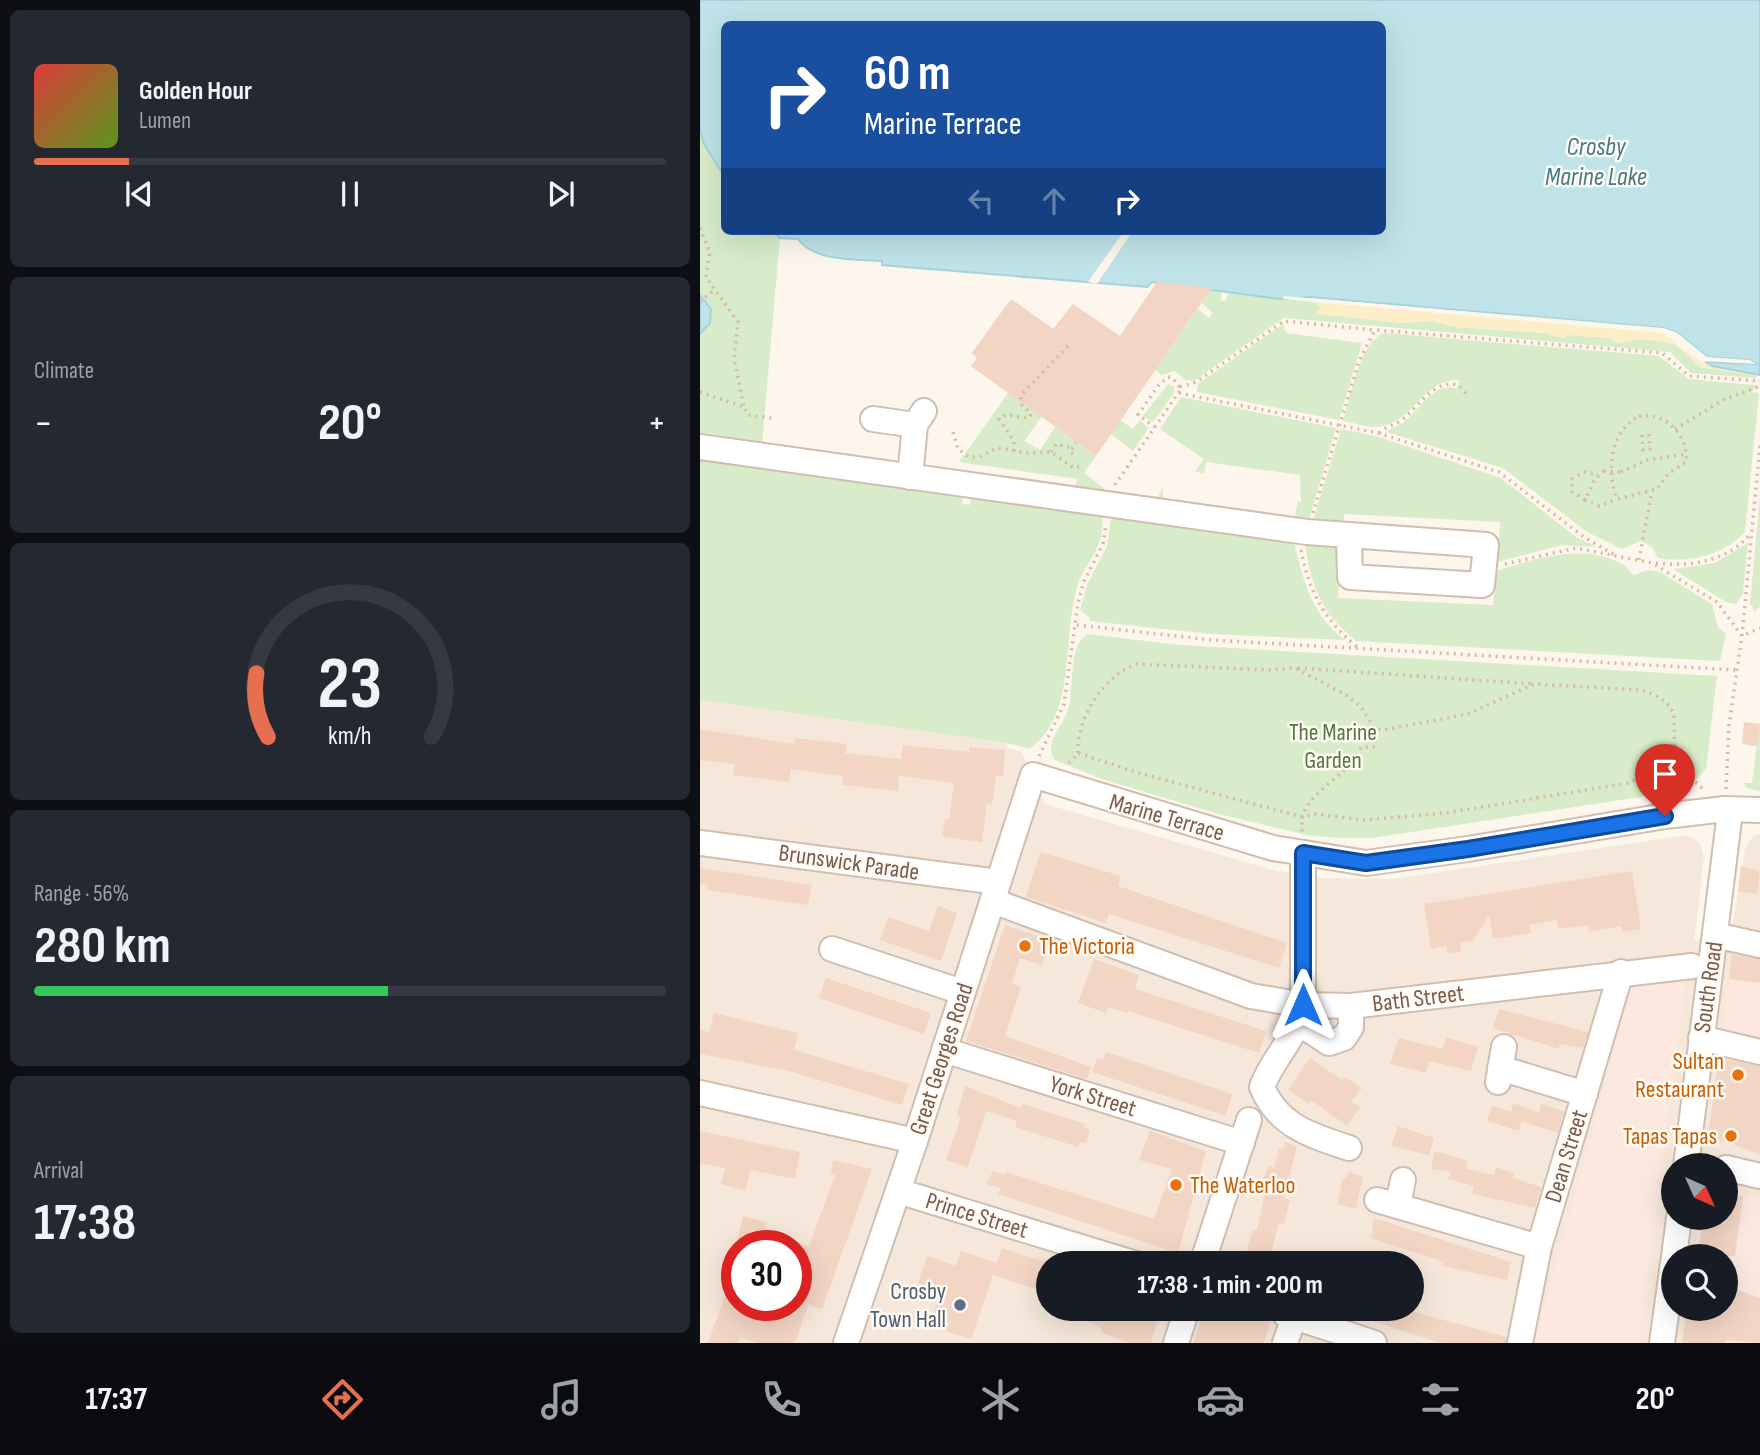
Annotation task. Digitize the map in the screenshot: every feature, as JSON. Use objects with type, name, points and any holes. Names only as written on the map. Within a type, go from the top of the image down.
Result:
[{"type":"street","points":[[873,419],[919,418],[910,477]]},
{"type":"street","points":[[700,447],[910,477],[968,494],[1110,504],[1349,537],[1486,545],[1482,585],[1350,577],[1349,537]]},
{"type":"street","name":"Marine Terrace","points":[[1033,775],[1261,844],[1366,863],[1665,816],[1725,809],[1760,810]]},
{"type":"street","name":"Great Georges Road","points":[[854,1341],[898,1191],[1033,775]]},
{"type":"street","name":"South Road","points":[[1687,1153],[1729,820],[1725,809]]},
{"type":"street","name":"Brunswick Parade","points":[[700,842],[995,891]]},
{"type":"street","points":[[1303,853],[1302,1015],[1267,1073],[1262,1087],[1268,1103],[1281,1118],[1306,1135],[1349,1148]]},
{"type":"street","name":"Bath Street","points":[[995,891],[1302,1015],[1351,1006],[1621,972],[1692,966]]},
{"type":"street","points":[[1715,935],[1760,945]]},
{"type":"street","points":[[832,949],[962,992]]},
{"type":"street","name":"Dean Street","points":[[1520,1343],[1539,1247],[1621,972]]},
{"type":"street","points":[[1302,1015],[1329,1043],[1344,1038],[1351,1027],[1351,1006]]},
{"type":"street","points":[[1701,1038],[1760,1052]]},
{"type":"street","name":"York Street","points":[[944,1050],[1245,1131],[1206,1251]]},
{"type":"street","points":[[1501,1065],[1585,1094]]},
{"type":"street","points":[[700,1093],[915,1141]]},
{"type":"street","points":[[1738,1171],[1760,1176]]},
{"type":"street","points":[[1403,1180],[1388,1202],[1539,1247]]},
{"type":"street","name":"Prince Street","points":[[898,1191],[1094,1251]]},
{"type":"street","points":[[1176,1343],[1183,1321]]},
{"type":"street","points":[[1284,1321],[1285,1343]]},
{"type":"street","points":[[1307,1321],[1369,1342]]},
{"type":"street","points":[[1662,1343],[1665,1321]]},
{"type":"path","points":[[700,228],[710,252],[706,277],[738,322],[734,359],[744,407],[748,415],[772,418]]},
{"type":"path","points":[[700,302],[715,289]]},
{"type":"path","points":[[1180,387],[1196,382],[1284,321],[1662,353],[1671,357],[1689,376],[1760,384]]},
{"type":"path","points":[[1358,648],[1326,616],[1308,585],[1302,531],[1359,361],[1375,330]]},
{"type":"path","points":[[1014,451],[1014,441],[999,419],[1006,415],[1029,418],[1031,414],[1022,405],[1021,395],[1068,346]]},
{"type":"path","points":[[1155,427],[1138,415],[1163,380],[1173,378],[1180,387]]},
{"type":"path","points":[[1675,429],[1725,399],[1760,384]]},
{"type":"path","points":[[1378,433],[1399,422],[1425,397],[1444,385],[1458,385],[1469,397]]},
{"type":"path","points":[[1033,775],[1040,750],[1056,726],[1064,704],[1081,589],[1103,544],[1110,504],[1108,495],[1180,387]]},
{"type":"path","points":[[700,392],[744,407]]},
{"type":"path","points":[[1178,393],[1378,433],[1499,472],[1584,537],[1615,555]]},
{"type":"path","points":[[1599,474],[1584,472],[1572,479],[1572,492],[1599,506],[1652,491],[1657,489],[1669,473],[1686,462],[1686,442],[1675,429],[1644,415],[1625,426],[1613,453],[1613,483],[1617,499]]},
{"type":"path","points":[[953,432],[958,449],[969,457],[981,456],[998,448],[1051,452],[1074,468],[1081,466]]},
{"type":"path","points":[[1646,450],[1650,449],[1649,434]]},
{"type":"path","points":[[1642,435],[1647,460]]},
{"type":"path","points":[[1051,452],[1056,444],[1072,451],[1076,442]]},
{"type":"path","points":[[1725,809],[1736,670],[1742,636],[1760,445]]},
{"type":"path","points":[[1585,499],[1599,474],[1604,471],[1621,472],[1647,460],[1687,454]]},
{"type":"path","points":[[1639,560],[1652,491]]},
{"type":"path","points":[[1484,565],[1500,566],[1564,549],[1652,563],[1689,564],[1714,559],[1735,547],[1752,531]]},
{"type":"path","points":[[1652,563],[1717,602],[1742,636]]},
{"type":"path","points":[[1077,625],[1212,640],[1736,670]]},
{"type":"path","points":[[1742,636],[1760,628]]},
{"type":"path","points":[[1057,783],[1078,753],[1077,741],[1092,702],[1125,667],[1137,664],[1267,670],[1295,668],[1642,690],[1659,697],[1670,706],[1674,715],[1675,763],[1725,809]]},
{"type":"path","points":[[1295,668],[1348,696],[1361,707],[1375,729],[1375,747],[1362,747],[1345,774],[1314,796],[1302,817],[1303,853]]},
{"type":"path","points":[[1375,729],[1402,729],[1468,714],[1534,684]]},
{"type":"path","points":[[1078,753],[1135,772],[1302,817],[1314,814],[1363,820],[1446,813],[1625,784],[1675,763]]},
{"type":"shaded area","points":[[700,700],[1007,743],[1007,748],[1022,752],[1045,804],[1276,871],[1321,878],[1394,879],[1687,835],[1700,843],[1704,857],[1694,941],[1733,923],[1745,849],[1752,837],[1760,833],[1760,1343],[700,1343]]},
{"type":"shaded area","points":[[1733,951],[1760,956],[1760,1039],[1722,1030]]},
{"type":"shaded area","points":[[1634,978],[1686,984],[1663,1153],[1661,1153],[1661,1171],[1638,1343],[1534,1343]]},
{"type":"shaded area","points":[[1738,1195],[1760,1197],[1760,1343],[1682,1343],[1685,1321],[1738,1321],[1738,1244],[1696,1244],[1697,1230],[1738,1230]]},
{"type":"green space","points":[[700,129],[704,144],[721,171],[721,235],[777,235],[780,238],[762,444],[700,436]]},
{"type":"green space","points":[[1210,291],[1221,292],[1221,301],[1226,301],[1228,293],[1315,302],[1320,308],[1317,313],[1402,323],[1433,321],[1455,327],[1546,333],[1563,338],[1569,335],[1611,338],[1618,343],[1644,339],[1675,344],[1700,367],[1756,375],[1756,378],[1691,373],[1670,352],[1284,318],[1195,380],[1185,380],[1175,371],[1161,375],[1155,370],[1198,309],[1209,318],[1213,313],[1202,303]]},
{"type":"green space","points":[[1011,299],[1053,329],[1047,409],[1024,441],[1040,450],[1055,427],[1096,456],[1084,473],[1106,490],[1075,485],[1078,479],[959,462],[1008,393],[971,366],[977,358],[972,353]]},
{"type":"green space","points":[[1283,324],[1286,333],[1362,343],[1339,420],[1197,392],[1198,384]]},
{"type":"green space","points":[[1384,333],[1659,356],[1689,379],[1754,385],[1756,387],[1752,392],[1759,393],[1745,532],[1726,547],[1694,558],[1658,558],[1651,546],[1640,541],[1622,549],[1587,532],[1503,468],[1386,432],[1405,421],[1427,398],[1440,389],[1456,388],[1460,382],[1457,380],[1436,386],[1402,416],[1382,426],[1373,427],[1343,421],[1362,358],[1368,347]]},
{"type":"green space","points":[[1168,384],[1174,387],[1174,393],[1153,422],[1143,416]]},
{"type":"green space","points":[[1181,397],[1336,428],[1308,523],[1156,502],[1163,486],[1163,499],[1295,516],[1298,501],[1301,502],[1300,475],[1206,462],[1204,474],[1195,471],[1204,459],[1160,429]]},
{"type":"green space","points":[[1120,420],[1133,429],[1140,420],[1149,428],[1133,451],[1111,434]]},
{"type":"green space","points":[[1341,429],[1376,436],[1501,478],[1576,537],[1597,547],[1562,545],[1497,562],[1500,522],[1344,514],[1343,530],[1312,524]]},
{"type":"green space","points":[[700,454],[963,496],[962,504],[970,505],[971,497],[1104,510],[1099,543],[1079,581],[1073,602],[1062,693],[1056,714],[1046,733],[1030,749],[1007,743],[700,700]]},
{"type":"green space","points":[[1760,496],[1760,606],[1755,612],[1750,603]]},
{"type":"green space","points":[[1112,512],[1293,537],[1309,593],[1323,618],[1345,640],[1210,634],[1089,621],[1090,618],[1080,610],[1087,585],[1107,546]]},
{"type":"green space","points":[[1304,538],[1342,543],[1338,598],[1493,605],[1497,571],[1527,561],[1560,555],[1592,554],[1607,558],[1624,565],[1634,575],[1648,570],[1660,572],[1712,604],[1718,627],[1726,634],[1720,661],[1356,641],[1333,618],[1318,595]]},
{"type":"green space","points":[[1748,543],[1743,593],[1736,604],[1726,602],[1673,569],[1715,563]]},
{"type":"green space","name":"The Marine Garden","points":[[1087,634],[1180,645],[1717,676],[1706,769],[1686,790],[1372,838],[1306,835],[1215,813],[1105,780],[1055,760],[1052,741],[1069,707],[1074,657],[1081,640]]},
{"type":"green space","points":[[1760,721],[1760,791],[1747,788],[1744,783],[1752,783]]},
{"type":"sand","points":[[1315,302],[1662,333],[1707,364],[1742,370],[1751,375],[1700,367],[1675,344],[1644,339],[1618,343],[1610,338],[1569,335],[1564,338],[1545,333],[1455,327],[1433,321],[1402,323],[1316,314],[1320,308]]},
{"type":"water","name":"Crosby Marine Lake","points":[[700,0],[1760,0],[1760,375],[1712,366],[1705,362],[1756,364],[1750,360],[1707,357],[1676,332],[1663,328],[1310,297],[1280,299],[1152,282],[1147,287],[882,265],[882,261],[825,256],[814,252],[798,239],[780,238],[777,235],[1386,235],[1386,21],[721,21],[721,171],[704,144],[700,129]]},
{"type":"water","points":[[700,295],[711,309],[710,323],[700,334]]},
{"type":"pier","points":[[1121,235],[1130,235],[1097,284],[1088,282]]},
{"type":"pier","points":[[1284,296],[1663,328],[1676,332],[1707,357],[1750,360],[1756,364],[1702,361],[1674,335],[1663,331],[1283,299]]},
{"type":"building","points":[[1157,282],[1212,288],[1096,456],[971,366],[977,358],[972,353],[1011,299],[1053,329],[1073,304],[1120,336]]},
{"type":"building","points":[[1744,722],[1760,724],[1757,746],[1742,744]]},
{"type":"building","points":[[700,729],[794,744],[795,738],[847,744],[845,753],[901,759],[903,745],[969,752],[969,747],[1005,750],[1003,776],[996,775],[992,805],[987,804],[982,842],[942,837],[945,819],[949,819],[954,783],[899,776],[898,791],[842,785],[843,776],[791,769],[789,782],[733,775],[735,764],[700,760]]},
{"type":"building","points":[[1040,852],[1121,876],[1118,886],[1287,943],[1279,968],[1109,914],[1106,923],[1026,897]]},
{"type":"building","points":[[1741,866],[1760,871],[1757,894],[1738,891]]},
{"type":"building","points":[[700,868],[812,885],[808,905],[707,890],[708,885],[700,884]]},
{"type":"building","points":[[1632,871],[1641,929],[1622,932],[1621,926],[1589,932],[1588,925],[1558,929],[1557,920],[1529,925],[1531,933],[1493,939],[1489,915],[1473,941],[1460,943],[1461,952],[1447,953],[1446,946],[1431,949],[1424,904]]},
{"type":"building","points":[[938,906],[957,913],[941,961],[880,940],[888,917],[929,931]]},
{"type":"building","points":[[1005,925],[1050,940],[1042,965],[1020,958],[1012,984],[1021,987],[1005,1036],[1091,1067],[1087,1079],[966,1041]]},
{"type":"building","points":[[1732,954],[1760,959],[1760,983],[1729,979]]},
{"type":"building","points":[[1094,959],[1139,975],[1135,989],[1266,1031],[1259,1053],[1128,1011],[1127,1013],[1108,1007],[1106,1013],[1078,1003]]},
{"type":"building","points":[[826,978],[931,1013],[924,1034],[819,998]]},
{"type":"building","points":[[1499,1009],[1588,1032],[1583,1048],[1560,1044],[1559,1049],[1493,1028]]},
{"type":"building","points":[[714,1013],[798,1033],[794,1050],[909,1084],[902,1105],[789,1071],[700,1054],[700,1030],[709,1032]]},
{"type":"building","points":[[1446,1037],[1478,1047],[1471,1071],[1429,1061],[1426,1073],[1390,1064],[1399,1038],[1442,1049]]},
{"type":"building","points":[[1106,1052],[1232,1094],[1226,1116],[1092,1072],[1097,1058],[1103,1060]]},
{"type":"building","points":[[1310,1058],[1342,1080],[1345,1077],[1362,1088],[1351,1102],[1360,1107],[1347,1126],[1311,1100],[1309,1104],[1288,1090]]},
{"type":"building","points":[[1722,1058],[1760,1066],[1760,1154],[1708,1136],[1718,1060]]},
{"type":"building","points":[[965,1086],[1021,1108],[1023,1104],[1085,1124],[1084,1128],[1090,1130],[1086,1143],[1080,1142],[1078,1147],[1015,1127],[1017,1121],[986,1111],[968,1167],[946,1160],[961,1117],[957,1115]]},
{"type":"building","points":[[1513,1103],[1539,1113],[1541,1104],[1564,1111],[1558,1133],[1521,1121],[1519,1131],[1487,1121],[1492,1105],[1511,1112]]},
{"type":"building","points":[[1398,1126],[1434,1138],[1429,1155],[1391,1146]]},
{"type":"building","points":[[700,1131],[800,1152],[795,1179],[751,1170],[745,1191],[721,1184],[725,1168],[700,1163]]},
{"type":"building","points":[[1150,1131],[1206,1151],[1179,1251],[998,1194],[1001,1188],[986,1184],[993,1171],[1005,1175],[1006,1172],[1154,1219],[1172,1169],[1139,1160]]},
{"type":"building","points":[[1285,1142],[1297,1146],[1284,1198],[1290,1200],[1284,1224],[1279,1223],[1271,1251],[1247,1251],[1253,1229],[1257,1230],[1268,1181],[1263,1179],[1269,1166],[1274,1168],[1279,1149],[1283,1149]]},
{"type":"building","points":[[1435,1151],[1468,1161],[1466,1169],[1494,1175],[1496,1167],[1515,1174],[1513,1178],[1541,1187],[1535,1208],[1472,1194],[1474,1186],[1448,1179],[1451,1172],[1431,1169]]},
{"type":"building","points":[[833,1160],[872,1169],[822,1309],[812,1306],[812,1238],[835,1175],[831,1173]]},
{"type":"building","points":[[1349,1172],[1363,1177],[1356,1209],[1337,1204],[1343,1178],[1346,1179]]},
{"type":"building","points":[[1738,1195],[1743,1196],[1737,1244],[1700,1244],[1701,1230],[1738,1230]]},
{"type":"building","points":[[743,1216],[766,1222],[764,1230],[740,1230]]},
{"type":"building","points":[[1374,1218],[1511,1262],[1507,1280],[1442,1266],[1444,1262],[1424,1255],[1424,1251],[1411,1251],[1371,1238]]},
{"type":"building","name":"Crosby Town Hall","points":[[1002,1248],[1036,1259],[1036,1289],[993,1275],[971,1339],[946,1331],[949,1323],[932,1317],[941,1292],[918,1284],[927,1256],[956,1266],[961,1251],[997,1263]]},
{"type":"building","points":[[1738,1290],[1760,1298],[1760,1343],[1726,1340],[1725,1343],[1682,1343],[1685,1321],[1738,1321]]},
{"type":"building","points":[[721,1307],[721,1321],[803,1321],[795,1343],[757,1343],[740,1337],[738,1343],[708,1343]]},
{"type":"building","points":[[1424,1315],[1506,1337],[1506,1343],[1441,1343],[1373,1321],[1424,1321]]},
{"type":"building","points":[[1157,1321],[1151,1343],[1130,1343],[1102,1333],[1102,1328],[1089,1322]]},
{"type":"building","points":[[1200,1321],[1270,1322],[1264,1343],[1193,1343]]},
{"type":"place","name":"The Victoria","points":[[1025,946]]},
{"type":"place","name":"Sultan Restaurant","points":[[1738,1075]]},
{"type":"place","name":"Tapas Tapas","points":[[1731,1136]]},
{"type":"place","name":"The Waterloo","points":[[1176,1185]]},
{"type":"place","name":"Crosby Town Hall","points":[[960,1305]]},
{"type":"route","points":[[1303,1005],[1303,853],[1366,863],[1665,816]]}]
